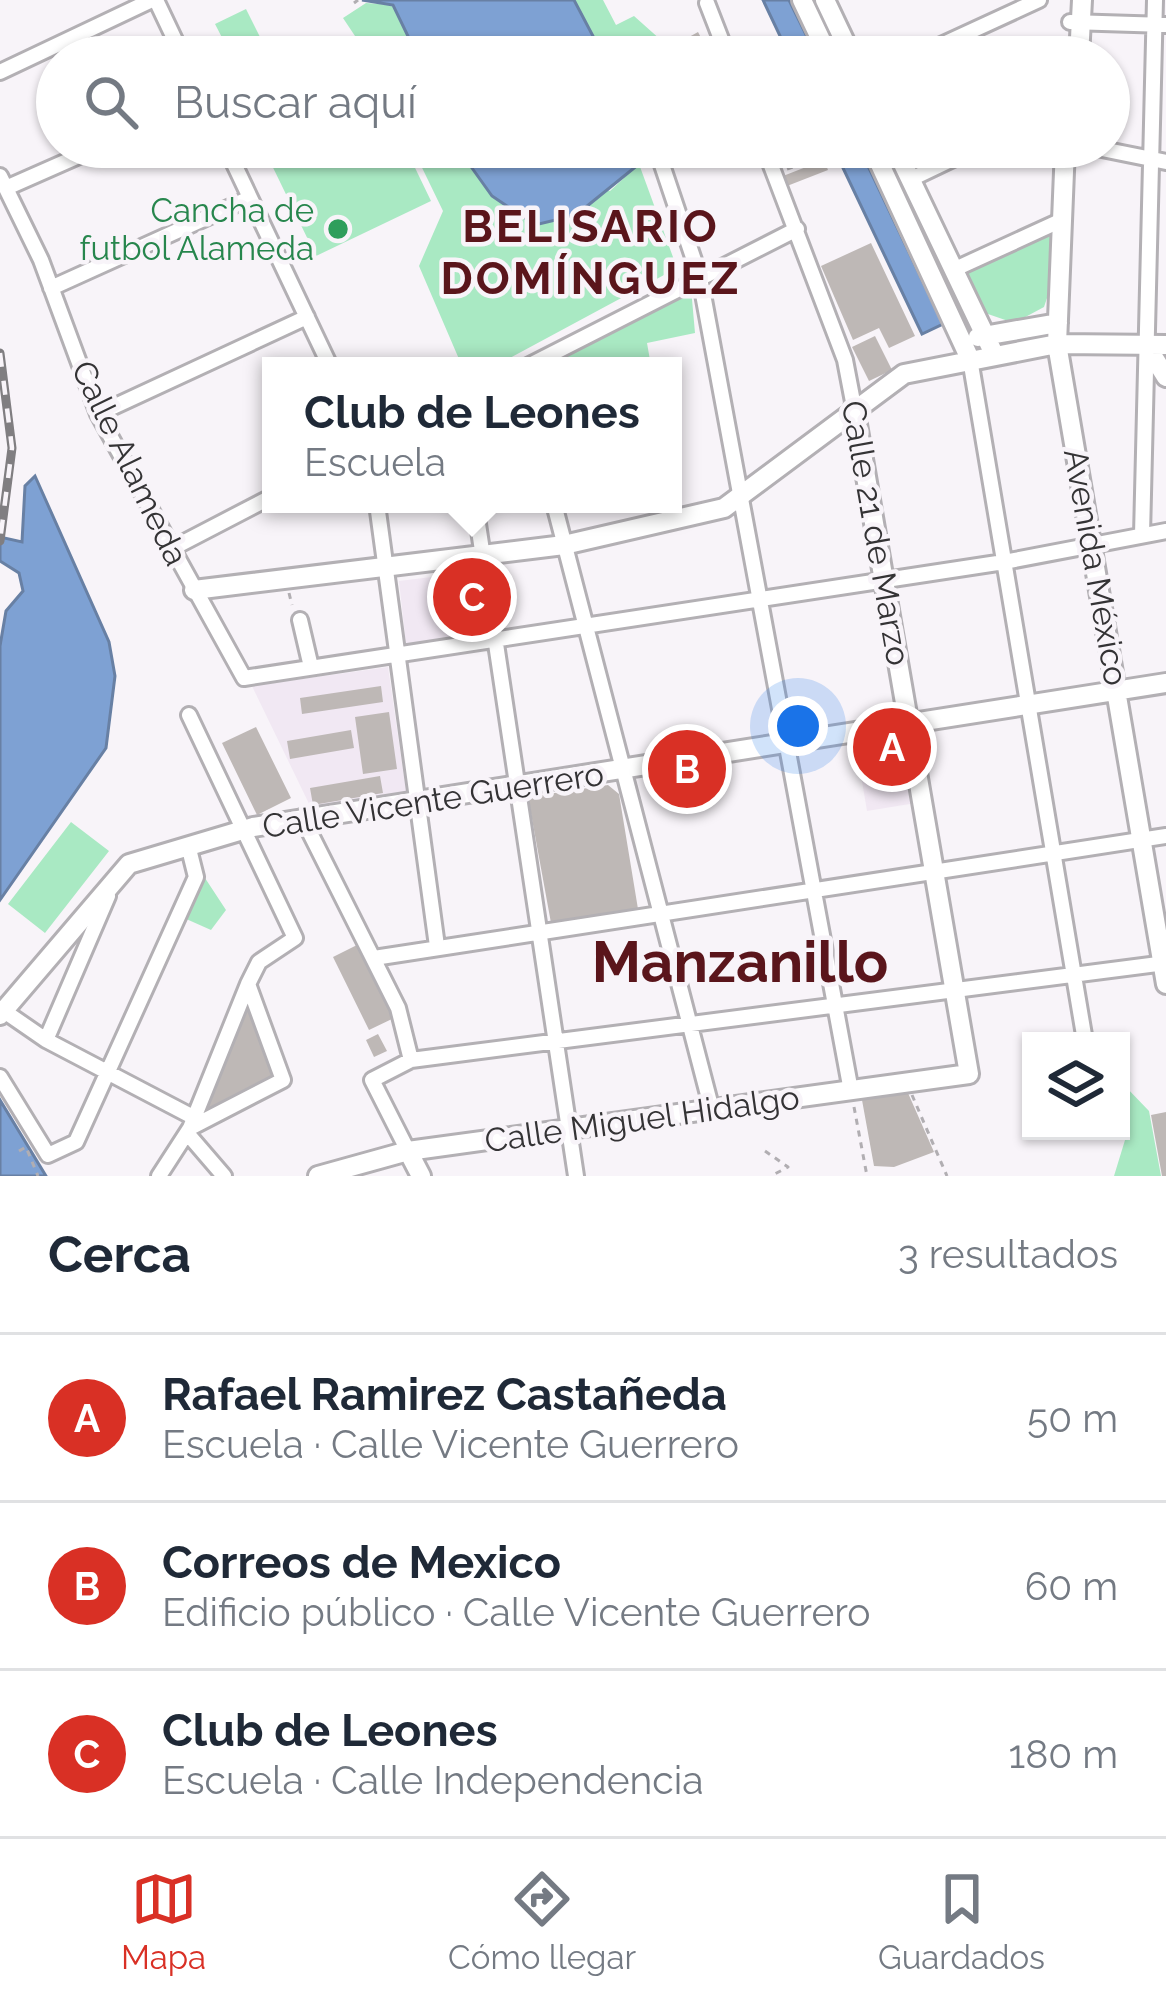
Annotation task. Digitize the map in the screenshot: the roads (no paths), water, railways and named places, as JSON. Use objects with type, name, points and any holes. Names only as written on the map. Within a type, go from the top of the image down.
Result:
[{"type":"street","points":[[77,36],[154,0],[172,36]]},
{"type":"street","points":[[802,0],[820,36]]},
{"type":"street","points":[[825,0],[842,36]]},
{"type":"street","points":[[961,36],[1040,0]]},
{"type":"street","points":[[1071,0],[1077,36]]},
{"type":"street","points":[[1073,36],[1082,0]]},
{"type":"street","points":[[1142,535],[1156,345],[1160,24],[1155,0]]},
{"type":"street","points":[[706,3],[719,36]]},
{"type":"street","points":[[1076,22],[1160,24]]},
{"type":"street","points":[[823,36],[840,31]]},
{"type":"street","points":[[0,72],[36,55]]},
{"type":"street","points":[[3,182],[41,168]]},
{"type":"street","points":[[236,168],[326,357]]},
{"type":"street","points":[[663,168],[700,278],[851,1091]]},
{"type":"street","name":"Calle 21 de Marzo","points":[[772,168],[845,360],[969,1074]]},
{"type":"street","points":[[883,168],[973,345],[994,354],[1064,344],[1156,345]]},
{"type":"street","points":[[905,168],[953,269],[973,345],[1004,562],[1084,1032]]},
{"type":"street","points":[[910,179],[933,168]]},
{"type":"street","name":"Avenida México","points":[[1068,168],[1058,322],[1166,985]]},
{"type":"street","name":"Avenida México","points":[[1064,344],[1069,168]]},
{"type":"street","name":"Calle Alameda","points":[[3,182],[51,288],[98,414],[244,678],[311,668]]},
{"type":"street","points":[[51,288],[250,198]]},
{"type":"street","points":[[953,269],[1062,220]]},
{"type":"street","points":[[546,357],[797,229]]},
{"type":"street","points":[[98,414],[307,317]]},
{"type":"street","points":[[194,590],[564,545],[739,500],[854,407],[904,374],[934,366],[973,345],[1058,322]]},
{"type":"street","points":[[1156,345],[1166,377]]},
{"type":"street","points":[[171,548],[262,502]]},
{"type":"street","points":[[377,513],[437,946]]},
{"type":"street","points":[[476,513],[576,1176]]},
{"type":"street","points":[[556,513],[712,1110]]},
{"type":"street","points":[[300,620],[311,668],[1004,562],[1166,531]]},
{"type":"street","name":"Calle Vicente Guerrero","points":[[2,1013],[108,895],[129,864],[246,830],[302,817],[1166,683]]},
{"type":"street","points":[[159,1176],[190,1126],[259,962],[295,938],[189,715]]},
{"type":"street","points":[[302,817],[398,1008],[411,1060]]},
{"type":"street","points":[[374,958],[1166,836]]},
{"type":"street","points":[[0,1077],[48,1155],[76,1142],[196,877],[189,849]]},
{"type":"street","points":[[46,1040],[108,895]]},
{"type":"street","points":[[421,1176],[372,1080],[411,1060],[1164,963]]},
{"type":"street","points":[[190,1126],[284,1080],[250,991]]},
{"type":"street","points":[[2,1013],[111,1071],[190,1126],[224,1176]]},
{"type":"street","name":"Calle Miguel Hidalgo","points":[[318,1176],[408,1151],[969,1074]]},
{"type":"water","points":[[362,0],[574,0],[593,36],[408,36],[393,5]]},
{"type":"water","points":[[763,0],[789,0],[807,36],[780,36]]},
{"type":"water","points":[[472,168],[634,168],[576,215],[535,225],[492,196]]},
{"type":"water","points":[[843,168],[869,168],[943,324],[922,334]]},
{"type":"water","points":[[35,476],[109,642],[115,676],[106,748],[0,900],[0,646],[6,611],[23,591],[19,573],[0,561],[0,537],[22,542],[25,486]]},
{"type":"water","points":[[0,1100],[46,1176],[0,1176]]},
{"type":"railway","points":[[0,353],[12,448],[0,541]]},
{"type":"place","name":"Cancha de futbol Alameda","points":[[338,229]]},
{"type":"place","name":"Club de Leones","points":[[472,597]]},
{"type":"place","name":"Rafael Ramirez Castañeda","points":[[892,747]]},
{"type":"place","name":"Correos de Mexico","points":[[687,769]]},
{"type":"district","name":"BELISARIO DOMÍNGUEZ","points":[[591,252]]},
{"type":"district","name":"Manzanillo","points":[[740,961]]}]
